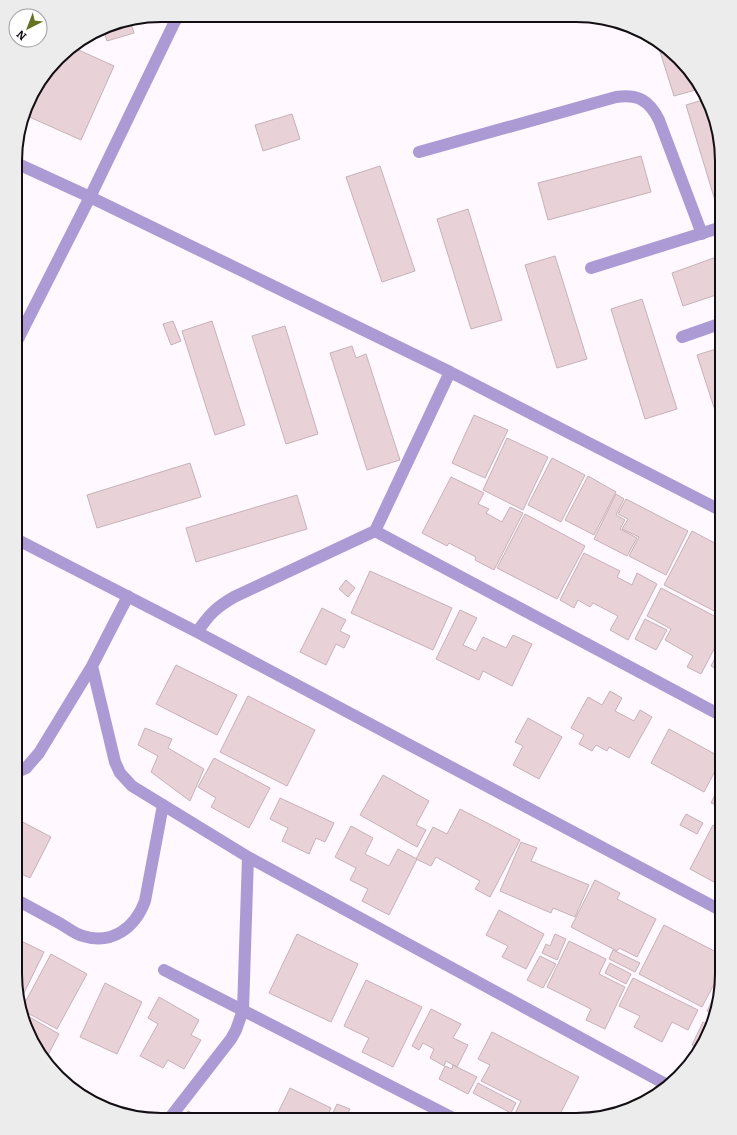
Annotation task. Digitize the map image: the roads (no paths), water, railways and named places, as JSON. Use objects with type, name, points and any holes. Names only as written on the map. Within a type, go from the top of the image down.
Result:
[{"type":"street","points":[[22,331],[175,22]]},
{"type":"street","points":[[419,152],[616,97],[626,95],[637,97],[647,102],[654,110],[659,120],[702,234]]},
{"type":"street","points":[[22,166],[90,196],[450,372],[715,507]]},
{"type":"street","points":[[591,268],[715,229]]},
{"type":"street","points":[[682,337],[715,325]]},
{"type":"street","points":[[197,632],[208,617],[220,606],[234,597],[375,531],[450,372]]},
{"type":"street","points":[[375,531],[715,712]]},
{"type":"street","points":[[22,542],[197,632],[715,907]]},
{"type":"street","points":[[22,770],[26,768],[39,753],[92,666],[128,596]]},
{"type":"street","points":[[92,666],[115,762],[120,774],[132,786],[248,857],[663,1083]]},
{"type":"street","points":[[22,903],[81,936],[106,938],[120,933],[128,928],[141,913],[145,901],[163,805]]},
{"type":"street","points":[[173,1113],[231,1039],[243,1010],[248,857]]},
{"type":"street","points":[[164,970],[443,1113]]}]
